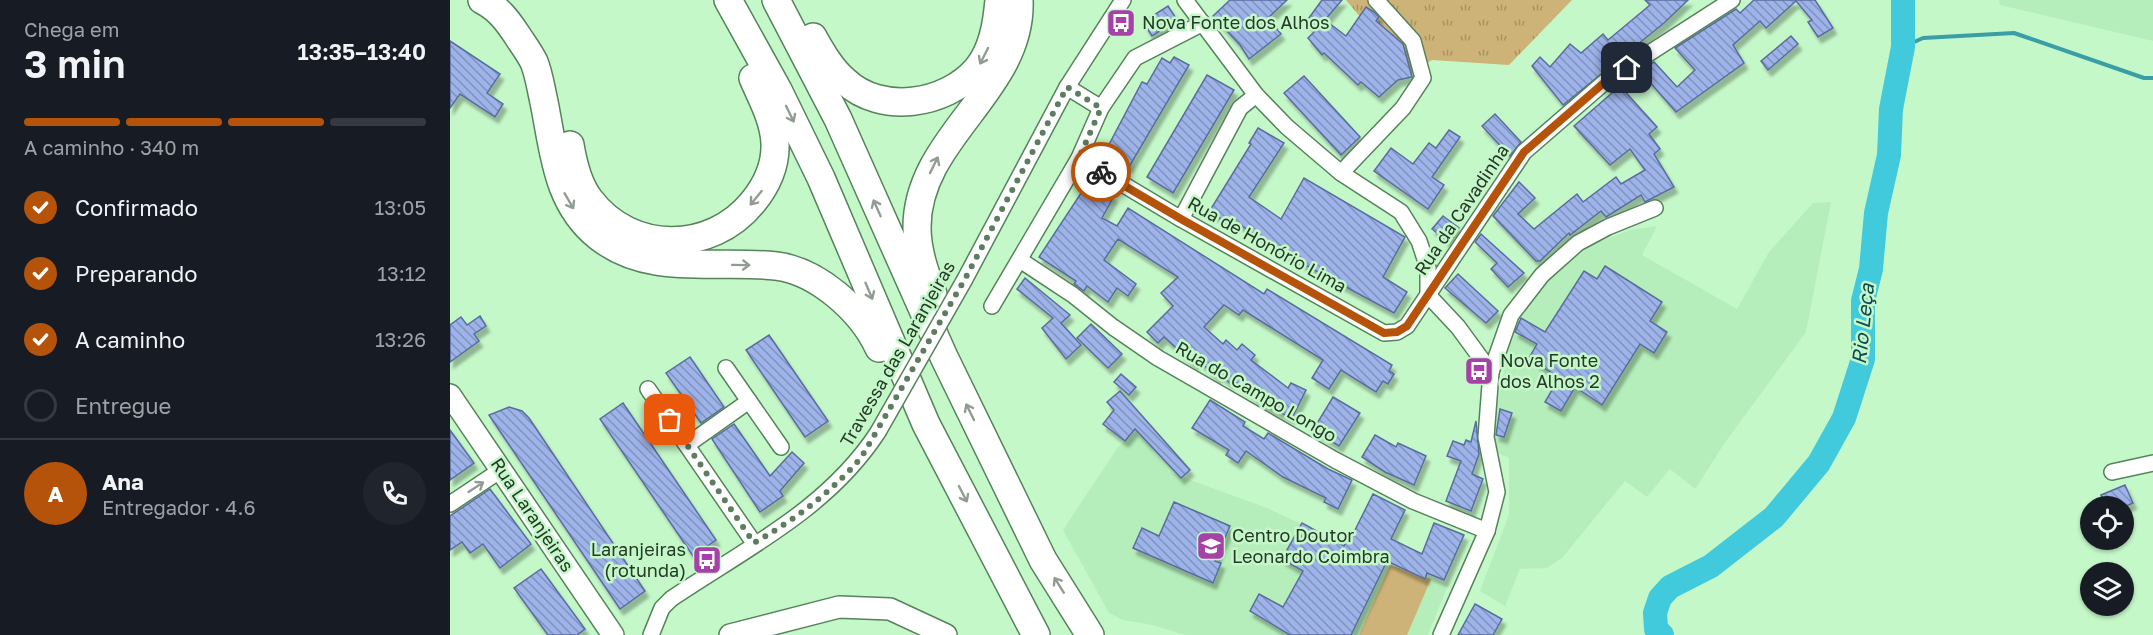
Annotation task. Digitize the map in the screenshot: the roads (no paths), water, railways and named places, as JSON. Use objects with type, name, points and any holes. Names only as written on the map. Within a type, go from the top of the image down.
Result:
[{"type":"highway","points":[[482,0],[491,4],[506,20],[534,63],[558,177],[568,202],[598,236],[612,246],[649,261],[777,266],[813,280],[850,305],[863,321],[895,383],[926,424]]},
{"type":"highway","points":[[509,0],[527,21],[545,49],[560,91],[577,175],[589,199],[608,220],[640,237],[678,241],[716,233],[730,225],[764,189],[771,168],[775,144],[770,118],[735,39],[730,3]]},
{"type":"highway","points":[[776,0],[838,119],[944,357],[1043,560],[1090,635]]},
{"type":"highway","points":[[792,0],[827,61],[846,82],[865,94],[890,101],[918,101],[939,95],[959,84],[978,68],[997,26],[999,0]]},
{"type":"highway","points":[[944,357],[935,298],[922,262],[917,226],[925,183],[936,159],[990,86],[1006,57],[1015,37],[1018,0]]},
{"type":"highway","points":[[730,3],[778,90],[821,178],[926,424],[1036,635]]},
{"type":"street","name":"Travessa das Laranjeiras","points":[[651,635],[662,608],[671,599],[754,543],[798,517],[842,480],[861,458],[965,279],[1067,87],[1123,0]]},
{"type":"street","points":[[1185,0],[1257,95],[1287,127],[1341,173],[1401,212],[1419,241],[1428,268],[1428,295],[1458,327],[1491,372]]},
{"type":"street","points":[[1341,173],[1403,108],[1422,78],[1413,41],[1376,0]]},
{"type":"street","name":"Rua da Cavadinha","points":[[1428,295],[1524,152],[1606,81],[1732,0]]},
{"type":"street","points":[[992,306],[1079,158],[1101,108],[1135,58],[1203,23]]},
{"type":"street","points":[[1067,87],[1101,108]]},
{"type":"street","points":[[1181,219],[1240,108],[1257,95]]},
{"type":"street","name":"Rua de Honório Lima","points":[[1079,158],[1181,219],[1384,333],[1397,332],[1407,326],[1428,295]]},
{"type":"street","points":[[1441,635],[1487,531],[1497,492],[1486,437],[1491,372],[1511,315],[1542,275],[1578,243],[1608,227],[1655,208]]},
{"type":"street","name":"Rua do Campo Longo","points":[[1020,260],[1073,295],[1113,327],[1177,369],[1335,460],[1413,501],[1487,531]]},
{"type":"street","points":[[726,368],[781,447]]},
{"type":"street","points":[[648,389],[754,543]]},
{"type":"street","name":"Rua Laranjeiras","points":[[450,395],[613,635]]},
{"type":"street","points":[[687,445],[749,401]]},
{"type":"street","points":[[2112,472],[2153,463]]},
{"type":"street","points":[[450,504],[501,470]]},
{"type":"street","points":[[730,635],[839,607],[890,609],[946,635]]},
{"type":"waterway","name":"Rio Leça","points":[[1662,635],[1656,629],[1655,613],[1660,598],[1670,587],[1711,566],[1774,517],[1819,463],[1844,418],[1863,359],[1863,301],[1871,269],[1876,213],[1889,155],[1891,109],[1903,47],[1903,0]]},
{"type":"waterway","points":[[1903,47],[1923,38],[2014,33],[2144,78],[2153,78]]},
{"type":"place","name":"Nova Fonte dos Alhos","points":[[1121,23]]},
{"type":"place","name":"Nova Fonte dos Alhos 2","points":[[1479,371]]},
{"type":"place","name":"Centro Doutor Leonardo Coimbra","points":[[1211,546]]},
{"type":"place","name":"Laranjeiras (rotunda)","points":[[707,560]]}]
